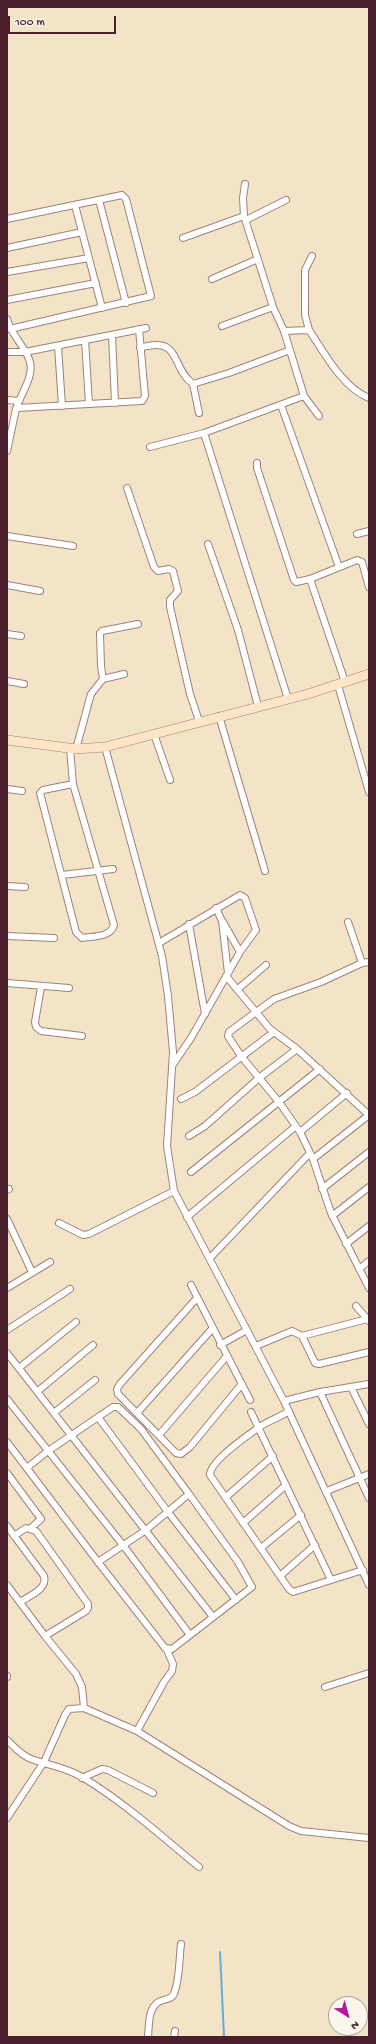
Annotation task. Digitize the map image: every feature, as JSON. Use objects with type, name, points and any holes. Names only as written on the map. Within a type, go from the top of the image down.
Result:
[{"type":"main road","points":[[7,740],[73,749],[105,747],[199,721],[288,699],[341,684],[369,674]]},
{"type":"street","points":[[245,184],[243,198],[245,218],[273,307],[284,332],[304,396],[319,416]]},
{"type":"street","points":[[7,219],[99,200],[119,194],[126,199],[151,294],[150,297],[126,303],[10,329]]},
{"type":"street","points":[[99,200],[126,303]]},
{"type":"street","points":[[183,238],[245,218],[286,200]]},
{"type":"street","points":[[75,205],[102,308]]},
{"type":"street","points":[[7,248],[82,232]]},
{"type":"street","points":[[312,256],[305,270],[305,315],[310,330],[344,380],[356,393],[369,398]]},
{"type":"street","points":[[7,272],[89,258]]},
{"type":"street","points":[[212,279],[258,259]]},
{"type":"street","points":[[7,300],[96,283]]},
{"type":"street","points":[[222,326],[273,307]]},
{"type":"street","points":[[7,319],[10,329],[25,352],[30,364],[30,372],[18,405],[7,451]]},
{"type":"street","points":[[7,352],[25,352],[146,328]]},
{"type":"street","points":[[7,400],[18,405],[62,406],[140,402],[144,398],[139,329]]},
{"type":"street","points":[[284,332],[310,330]]},
{"type":"street","points":[[112,335],[115,403]]},
{"type":"street","points":[[85,340],[89,404]]},
{"type":"street","points":[[140,348],[160,344],[165,345],[175,356],[183,373],[193,384],[199,413]]},
{"type":"street","points":[[58,346],[62,406]]},
{"type":"street","points":[[193,384],[229,373],[290,350]]},
{"type":"street","points":[[150,447],[204,433],[304,396]]},
{"type":"street","points":[[281,405],[339,567]]},
{"type":"street","points":[[204,433],[288,699]]},
{"type":"street","points":[[257,463],[257,468],[294,580],[296,582],[310,579],[339,567],[360,561],[369,587]]},
{"type":"street","points":[[126,488],[154,567],[158,571],[169,569],[173,572],[178,591],[170,600],[170,607],[190,694],[199,721]]},
{"type":"street","points":[[357,534],[369,531]]},
{"type":"street","points":[[7,536],[73,546]]},
{"type":"street","points":[[208,544],[238,630],[258,706]]},
{"type":"street","points":[[310,579],[341,684],[369,792]]},
{"type":"street","points":[[7,585],[40,591]]},
{"type":"street","points":[[103,680],[100,633],[102,631],[138,624]]},
{"type":"street","points":[[7,634],[21,636]]},
{"type":"street","points":[[73,784],[40,792],[76,932],[82,938],[108,934],[114,928],[100,872],[73,784],[73,749],[91,694],[103,680],[124,674]]},
{"type":"street","points":[[7,681],[24,684]]},
{"type":"street","points":[[219,716],[266,871]]},
{"type":"street","points":[[154,734],[170,780]]},
{"type":"street","points":[[105,747],[159,943],[168,996],[173,1052],[167,1146],[174,1191],[289,1411],[369,1585]]},
{"type":"street","points":[[7,789],[22,791]]},
{"type":"street","points":[[62,875],[113,870]]},
{"type":"street","points":[[7,886],[24,887]]},
{"type":"street","points":[[159,943],[240,895],[245,898],[256,930],[240,952],[191,1038],[172,1066]]},
{"type":"street","points":[[216,908],[240,952]]},
{"type":"street","points":[[210,1258],[311,1156],[369,1115],[320,1069],[274,1032],[238,990],[227,975],[222,921]]},
{"type":"street","points":[[348,922],[366,963],[321,982],[274,999],[229,1032],[229,1040],[279,1102],[300,1132],[311,1156],[332,1216],[369,1288]]},
{"type":"street","points":[[189,924],[205,1014]]},
{"type":"street","points":[[7,936],[54,938]]},
{"type":"street","points":[[238,990],[266,965]]},
{"type":"street","points":[[7,983],[41,987],[69,988]]},
{"type":"street","points":[[41,987],[35,1022],[36,1027],[41,1031],[82,1036]]},
{"type":"street","points":[[181,1099],[195,1092],[274,1032]]},
{"type":"street","points":[[189,1136],[205,1126],[259,1078],[297,1049]]},
{"type":"street","points":[[191,1172],[320,1069]]},
{"type":"street","points":[[300,1132],[347,1093]]},
{"type":"street","points":[[187,1217],[296,1126]]},
{"type":"street","points":[[322,1189],[369,1152]]},
{"type":"street","points":[[332,1216],[369,1187]]},
{"type":"street","points":[[59,1223],[82,1235],[89,1234],[174,1191]]},
{"type":"street","points":[[7,1219],[32,1272]]},
{"type":"street","points":[[346,1244],[369,1226]]},
{"type":"street","points":[[358,1269],[369,1261]]},
{"type":"street","points":[[7,1288],[50,1262]]},
{"type":"street","points":[[191,1285],[226,1357],[250,1400]]},
{"type":"street","points":[[7,1330],[70,1289]]},
{"type":"street","points":[[197,1298],[117,1389],[118,1394],[176,1453],[180,1454],[184,1452],[242,1385]]},
{"type":"street","points":[[302,1336],[368,1320],[356,1306]]},
{"type":"street","points":[[19,1368],[76,1322]]},
{"type":"street","points":[[137,1413],[212,1329]]},
{"type":"street","points":[[220,1345],[247,1330]]},
{"type":"street","points":[[256,1346],[292,1331],[302,1336],[315,1362],[319,1364],[369,1352]]},
{"type":"street","points":[[38,1391],[92,1345]]},
{"type":"street","points":[[7,1353],[55,1412],[213,1617]]},
{"type":"street","points":[[159,1435],[226,1357]]},
{"type":"street","points":[[55,1412],[95,1380]]},
{"type":"street","points":[[284,1401],[320,1392],[369,1384]]},
{"type":"street","points":[[351,1387],[369,1424]]},
{"type":"street","points":[[320,1392],[369,1498]]},
{"type":"street","points":[[7,1399],[123,1545],[190,1635]]},
{"type":"street","points":[[28,1467],[72,1434],[113,1407],[118,1406],[122,1409],[140,1429],[238,1562],[252,1587],[172,1649],[167,1650]]},
{"type":"street","points":[[289,1411],[259,1427],[214,1463],[210,1470],[210,1475],[289,1589],[293,1592],[363,1570]]},
{"type":"street","points":[[251,1412],[331,1580]]},
{"type":"street","points":[[98,1417],[168,1512],[236,1600]]},
{"type":"street","points":[[7,1442],[28,1467],[98,1562],[167,1650],[173,1664],[172,1671],[164,1682],[137,1731]]},
{"type":"street","points":[[226,1497],[273,1456]]},
{"type":"street","points":[[7,1473],[41,1519],[31,1528],[26,1528],[14,1536]]},
{"type":"street","points":[[327,1491],[360,1479],[369,1474]]},
{"type":"street","points":[[243,1523],[286,1485]]},
{"type":"street","points":[[98,1562],[146,1530],[189,1494]]},
{"type":"street","points":[[261,1548],[301,1515]]},
{"type":"street","points":[[7,1526],[45,1580],[44,1585],[20,1602]]},
{"type":"street","points":[[31,1528],[36,1531],[88,1604],[86,1611],[45,1636]]},
{"type":"street","points":[[280,1576],[314,1545]]},
{"type":"street","points":[[7,1585],[45,1636],[76,1674],[82,1687],[84,1708]]},
{"type":"street","points":[[325,1687],[369,1672]]},
{"type":"street","points":[[7,1818],[44,1762],[69,1709],[84,1708],[137,1731],[289,1826],[302,1831],[369,1838]]},
{"type":"street","points":[[7,1741],[30,1759],[65,1768],[82,1778],[150,1826],[199,1867]]},
{"type":"street","points":[[82,1778],[102,1769],[108,1770],[152,1793]]},
{"type":"street","points":[[148,2037],[153,2008],[161,2000],[170,1998],[174,1995],[181,1944]]},
{"type":"waterway","points":[[220,1952],[224,2037]]}]
